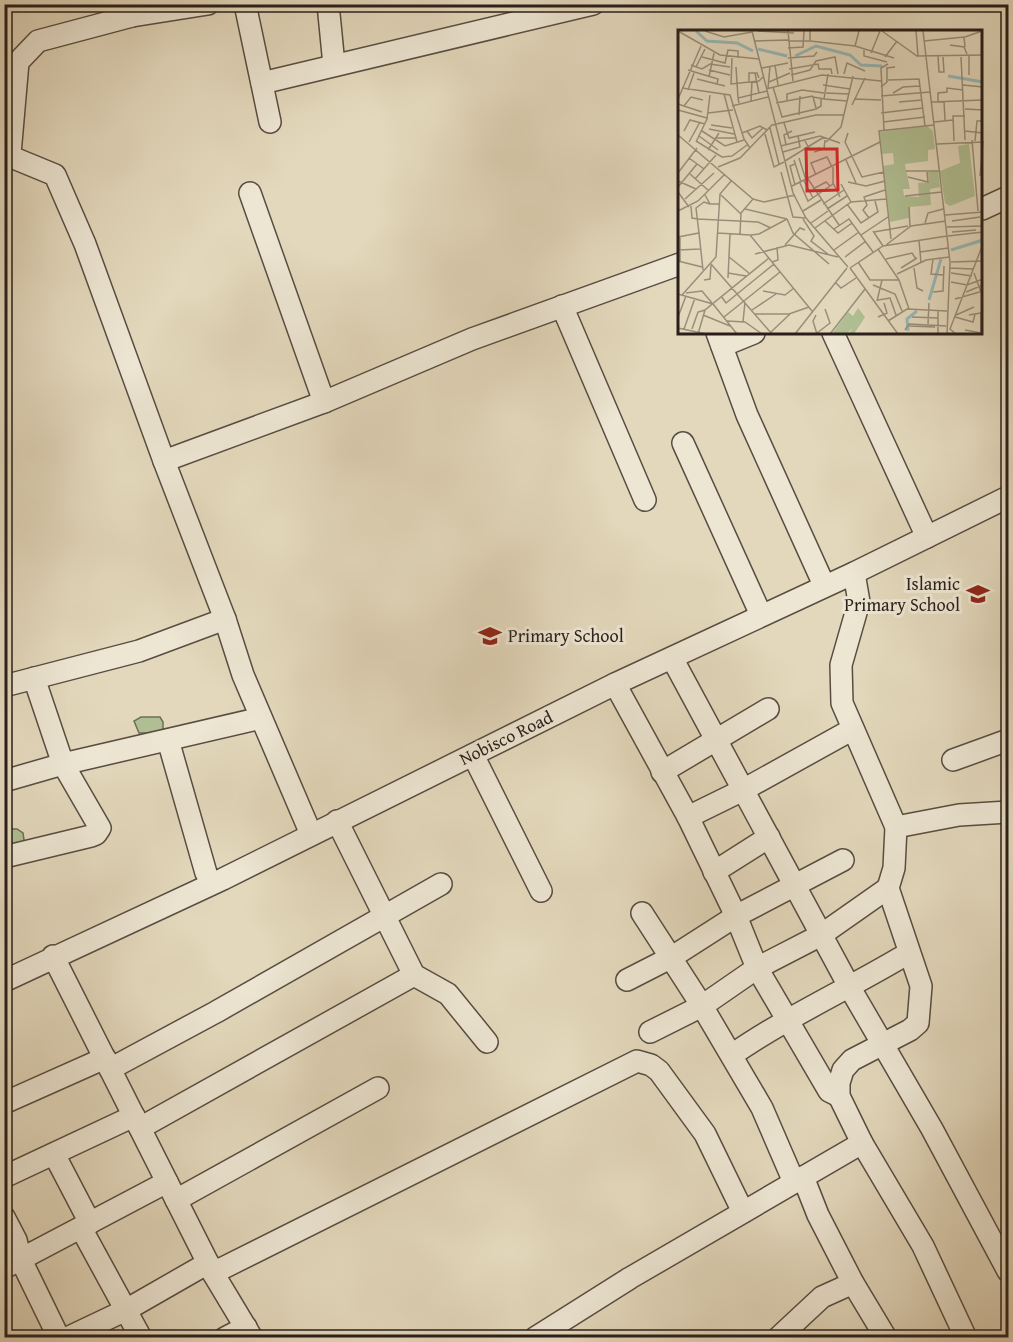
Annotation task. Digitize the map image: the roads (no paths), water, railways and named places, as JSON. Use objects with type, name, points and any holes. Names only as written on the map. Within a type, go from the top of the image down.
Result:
[{"type":"street","points":[[208,4],[130,10],[38,41],[18,62],[7,154],[55,175],[85,244],[164,461],[225,619],[243,675],[311,834]]},
{"type":"street","points":[[244,4],[270,122]]},
{"type":"street","points":[[328,4],[334,65]]},
{"type":"street","points":[[262,83],[330,69],[334,65],[593,4]]},
{"type":"street","points":[[250,193],[324,402]]},
{"type":"street","points":[[983,208],[1008,197]]},
{"type":"street","points":[[164,461],[324,402],[472,339],[678,265]]},
{"type":"street","points":[[562,306],[645,500]]},
{"type":"street","points":[[749,334],[720,340],[747,415],[824,585]]},
{"type":"street","points":[[833,334],[927,537]]},
{"type":"street","points":[[683,443],[761,615]]},
{"type":"street","name":"Nobisco Road","points":[[4,981],[53,956],[223,879],[615,684],[854,573],[1008,497]]},
{"type":"street","points":[[854,573],[859,602],[841,665],[842,703],[896,827],[894,868],[888,888],[921,986],[921,1004],[918,1023],[910,1030],[852,1060],[843,1070],[838,1083],[839,1096],[861,1143],[922,1246],[966,1338]]},
{"type":"street","points":[[4,686],[139,651],[225,619]]},
{"type":"street","points":[[672,658],[850,988],[932,1129],[1008,1271]]},
{"type":"street","points":[[4,857],[91,836],[99,832],[100,828],[63,764],[34,678]]},
{"type":"street","points":[[615,684],[687,817],[736,916],[757,968],[830,1091],[839,1096]]},
{"type":"street","points":[[662,772],[768,709]]},
{"type":"street","points":[[4,781],[63,764],[261,718]]},
{"type":"street","points":[[687,817],[743,790],[853,729]]},
{"type":"street","points":[[168,740],[206,873]]},
{"type":"street","points":[[953,760],[1008,740]]},
{"type":"street","points":[[473,755],[541,891]]},
{"type":"street","points":[[896,827],[959,815],[1008,812]]},
{"type":"street","points":[[337,821],[414,975],[447,994],[487,1042]]},
{"type":"street","points":[[714,872],[769,837]]},
{"type":"street","points":[[627,980],[672,957],[736,916],[843,860]]},
{"type":"street","points":[[4,1103],[107,1063],[216,1012],[441,884]]},
{"type":"street","points":[[650,1032],[702,1006],[757,968],[821,935],[888,888]]},
{"type":"street","points":[[642,913],[732,1055],[853,1283],[886,1338]]},
{"type":"street","points":[[53,956],[211,1268],[249,1332],[225,1338]]},
{"type":"street","points":[[732,1055],[778,1024],[850,988],[900,958]]},
{"type":"street","points":[[4,1177],[54,1154],[137,1122],[414,975]]},
{"type":"street","points":[[67,1338],[637,1061],[651,1065],[659,1071],[705,1134],[743,1212]]},
{"type":"street","points":[[13,1264],[85,1225],[171,1191],[378,1088]]},
{"type":"street","points":[[535,1338],[861,1143]]},
{"type":"street","points":[[54,1154],[85,1225],[141,1338]]},
{"type":"street","points":[[4,1217],[16,1240],[13,1264],[59,1338]]},
{"type":"street","points":[[778,1338],[822,1297],[853,1283]]},
{"type":"place","name":"Islamic Primary School","points":[[978,594]]},
{"type":"place","name":"Primary School","points":[[490,636]]}]
